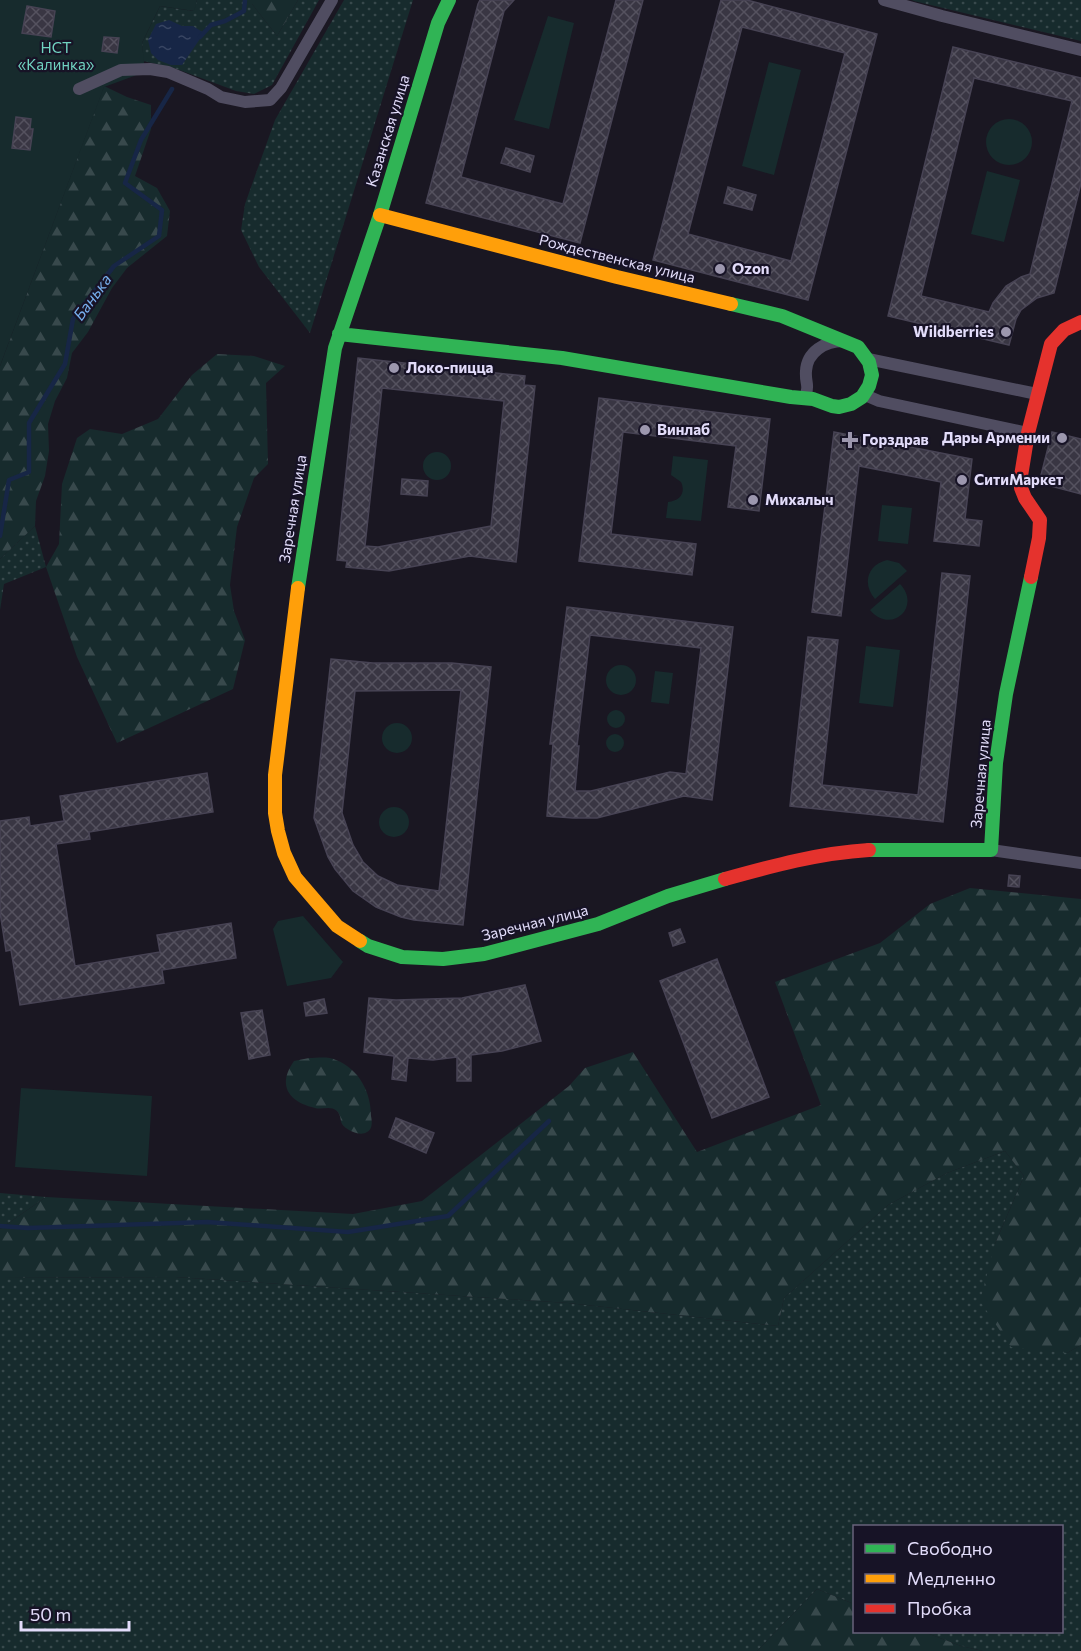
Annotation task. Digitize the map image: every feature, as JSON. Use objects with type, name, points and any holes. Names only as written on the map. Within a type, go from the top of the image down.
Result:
[{"type":"street","points":[[79,89],[121,70],[150,69],[168,72],[221,97],[245,102],[270,100],[282,88],[332,0]]},
{"type":"street","name":"Казанская улица","points":[[360,272],[380,215],[438,23],[449,0]]},
{"type":"street","points":[[884,0],[1081,50]]},
{"type":"street","name":"Рождественская улица","points":[[380,215],[617,277],[782,316],[858,347],[868,359],[1037,394]]},
{"type":"street","name":"Заречная улица","points":[[360,272],[334,348],[303,552],[275,775],[275,813],[284,853],[295,877],[337,926],[368,946],[402,957],[443,959],[484,954],[598,924],[668,896],[775,865],[822,855],[877,850],[991,850],[996,763],[1006,694],[1039,538],[1040,520],[1021,488],[1028,433],[1037,394]]},
{"type":"street","points":[[1037,394],[1051,344],[1059,332],[1081,322]]},
{"type":"street","points":[[339,334],[562,358],[805,398],[834,407],[857,402],[865,395],[872,375],[868,359]]},
{"type":"street","points":[[805,398],[809,388],[805,373],[810,358],[821,346],[844,341]]},
{"type":"street","points":[[865,395],[879,401],[1028,433]]},
{"type":"street","points":[[991,850],[1081,862]]},
{"type":"green space","name":"НСТ «Калинка»","points":[[0,0],[197,0],[194,11],[160,6],[142,43],[145,72],[104,87],[0,366]]},
{"type":"green space","points":[[197,0],[252,0],[252,4],[277,36],[298,0],[319,0],[272,85],[254,94],[236,91],[174,68],[143,61],[142,43],[160,6],[193,11]]},
{"type":"green space","points":[[252,0],[298,0],[277,36],[252,4]]},
{"type":"green space","points":[[344,0],[413,0],[310,333],[259,267],[241,230],[245,204],[275,120]]},
{"type":"green space","points":[[912,0],[1081,0],[1081,41],[914,1]]},
{"type":"green space","points":[[548,16],[574,23],[549,129],[514,120]]},
{"type":"green space","points":[[769,62],[801,70],[774,175],[742,166]]},
{"type":"green space","points":[[104,86],[151,105],[151,129],[135,176],[157,188],[170,211],[167,236],[127,268],[112,288],[88,332],[72,353],[67,378],[55,401],[48,424],[49,451],[45,476],[36,501],[35,526],[0,559],[0,366]]},
{"type":"green space","points":[[1009,119],[1025,126],[1032,142],[1025,158],[1009,165],[993,158],[986,142],[993,126]]},
{"type":"green space","points":[[987,171],[1020,180],[1004,242],[971,234]]},
{"type":"green space","points":[[217,354],[254,356],[285,366],[266,383],[268,464],[254,478],[237,527],[230,585],[234,611],[245,640],[233,689],[117,743],[77,657],[46,567],[59,544],[62,484],[77,438],[90,429],[122,434],[158,419],[192,375]]},
{"type":"green space","points":[[437,452],[447,456],[451,466],[447,476],[437,480],[427,476],[423,466],[427,456]]},
{"type":"green space","points":[[673,456],[708,460],[701,521],[666,518],[668,502],[679,498],[683,490],[681,482],[671,475]]},
{"type":"green space","points":[[882,505],[912,508],[908,544],[878,541]]},
{"type":"green space","points":[[35,526],[46,567],[4,584],[0,610],[0,559]]},
{"type":"green space","points":[[887,560],[899,563],[907,571],[875,599],[869,587],[869,576],[875,566]]},
{"type":"green space","points":[[900,584],[908,601],[901,615],[887,620],[878,617],[870,610]]},
{"type":"green space","points":[[866,646],[900,650],[893,707],[859,703]]},
{"type":"green space","points":[[621,665],[631,670],[636,680],[631,690],[621,695],[611,690],[606,680],[611,670]]},
{"type":"green space","points":[[655,671],[673,673],[669,704],[651,702]]},
{"type":"green space","points":[[616,710],[622,713],[625,719],[622,725],[616,728],[610,725],[607,719],[610,713]]},
{"type":"green space","points":[[397,723],[407,728],[412,738],[407,748],[397,753],[387,748],[382,738],[387,728]]},
{"type":"green space","points":[[615,734],[621,737],[624,743],[621,749],[615,752],[609,749],[606,743],[609,737]]},
{"type":"green space","points":[[394,807],[404,812],[409,822],[404,832],[394,837],[384,832],[379,822],[384,812]]},
{"type":"green space","points":[[970,888],[1081,899],[1081,1345],[1067,1353],[1011,1347],[980,1301],[995,1244],[1024,1176],[1005,1151],[947,1173],[888,1205],[784,1298],[778,1326],[568,1303],[175,1277],[0,1278],[0,1229],[46,1197],[353,1214],[422,1201],[569,1086],[585,1068],[633,1052],[697,1152],[821,1105],[775,982],[880,943],[930,904]]},
{"type":"green space","points":[[303,916],[343,962],[331,978],[287,986],[273,929],[278,921]]},
{"type":"green space","points":[[309,1058],[333,1059],[344,1064],[357,1075],[369,1098],[372,1122],[369,1131],[361,1134],[353,1132],[342,1124],[339,1114],[334,1109],[315,1108],[298,1102],[292,1097],[286,1085],[289,1070],[294,1061]]},
{"type":"green space","points":[[21,1088],[152,1096],[147,1176],[15,1167]]},
{"type":"green space","points":[[1005,1151],[1024,1176],[995,1244],[1067,1353],[1081,1345],[1081,1651],[983,1651],[961,1646],[927,1633],[1063,1633],[1063,1525],[853,1525],[853,1604],[817,1589],[757,1651],[0,1651],[0,1278],[175,1277],[568,1303],[778,1326],[784,1298],[888,1205],[947,1173]]},
{"type":"green space","points":[[0,1193],[46,1197],[0,1229]]},
{"type":"green space","points":[[817,1589],[853,1604],[853,1633],[927,1633],[961,1646],[983,1651],[757,1651]]},
{"type":"water","points":[[169,20],[182,26],[193,26],[204,33],[182,65],[171,65],[158,60],[151,53],[148,40],[156,24]]},
{"type":"building","points":[[480,0],[514,0],[504,11],[461,177],[563,204],[616,0],[643,0],[580,243],[426,203]]},
{"type":"building","points":[[721,0],[747,0],[877,34],[808,300],[653,260]],"holes":[[[742,27],[845,53],[791,261],[688,234]]]},
{"type":"building","points":[[27,6],[55,11],[51,37],[22,33]]},
{"type":"building","points":[[104,37],[119,38],[117,53],[102,51]]},
{"type":"building","points":[[953,47],[1081,78],[1081,183],[1054,293],[1037,298],[1021,310],[1016,319],[1009,345],[888,316]],"holes":[[[974,78],[1072,101],[1030,274],[1006,286],[989,312],[921,296]]]},
{"type":"building","points":[[16,117],[31,119],[30,129],[33,129],[30,150],[12,148]]},
{"type":"building","points":[[506,148],[534,156],[530,172],[501,163]]},
{"type":"building","points":[[728,187],[756,195],[752,210],[724,203]]},
{"type":"building","points":[[358,358],[525,376],[524,385],[535,386],[516,562],[470,556],[389,571],[346,567],[347,561],[337,560]],"holes":[[[382,388],[504,401],[491,526],[378,547],[365,546]]]},
{"type":"building","points":[[599,398],[770,419],[759,511],[728,507],[736,446],[623,432],[611,534],[696,544],[692,575],[579,561]]},
{"type":"building","points":[[834,432],[972,459],[965,519],[982,521],[979,546],[934,541],[941,482],[859,466],[841,616],[812,612]]},
{"type":"building","points":[[1052,432],[1081,439],[1081,494],[1039,483]]},
{"type":"building","points":[[402,479],[428,481],[427,496],[401,494]]},
{"type":"building","points":[[942,573],[970,576],[943,822],[790,806],[808,637],[838,640],[822,785],[918,795]]},
{"type":"building","points":[[567,607],[733,627],[712,800],[684,796],[597,818],[547,816],[553,744],[550,744]],"holes":[[[590,635],[701,648],[686,774],[670,772],[591,791],[575,791],[579,746],[577,746]]]},
{"type":"building","points":[[331,659],[373,663],[452,663],[491,667],[463,925],[401,917],[376,907],[353,891],[328,857],[314,818]],"holes":[[[461,690],[439,891],[397,885],[378,876],[363,862],[353,845],[342,813],[355,691]]]},
{"type":"building","points":[[207,773],[213,812],[89,832],[90,839],[56,844],[75,966],[160,952],[157,935],[231,923],[236,958],[162,970],[164,983],[20,1005],[11,950],[6,951],[0,912],[0,821],[29,817],[30,826],[64,821],[60,796]]},
{"type":"building","points":[[1009,875],[1020,876],[1019,887],[1008,886]]},
{"type":"building","points":[[680,929],[685,942],[673,946],[669,933]]},
{"type":"building","points":[[717,959],[769,1097],[712,1118],[660,981]]},
{"type":"building","points":[[525,985],[541,1041],[502,1051],[471,1055],[471,1081],[457,1081],[457,1057],[433,1060],[408,1058],[406,1081],[392,1079],[394,1056],[364,1052],[369,998],[396,1000],[462,998]]},
{"type":"building","points":[[324,999],[327,1013],[306,1016],[304,1003]]},
{"type":"building","points":[[262,1010],[270,1055],[249,1059],[241,1013]]},
{"type":"building","points":[[396,1118],[434,1133],[426,1153],[389,1137]]},
{"type":"waterway","name":"Банька","points":[[200,37],[211,25],[244,11],[245,0]]},
{"type":"waterway","name":"Банька","points":[[0,536],[9,480],[29,472],[29,423],[65,364],[73,319],[114,266],[159,236],[162,210],[125,183],[141,140],[172,89]]},
{"type":"waterway","points":[[0,1226],[28,1228],[207,1222],[348,1232],[448,1216],[549,1121]]},
{"type":"traffic: fast","points":[[298,588],[335,348],[380,215],[438,23],[449,0]]},
{"type":"traffic: fast","points":[[339,334],[562,358],[813,399],[839,407],[851,404],[862,397],[869,386],[872,375],[869,362],[858,347],[782,316],[731,304]]},
{"type":"traffic: fast","points":[[869,850],[991,850],[996,763],[1006,694],[1031,577]]},
{"type":"traffic: fast","points":[[360,941],[368,946],[402,957],[443,959],[484,954],[598,924],[668,896],[725,879]]},
{"type":"traffic: slow","points":[[380,215],[617,277],[731,304]]},
{"type":"traffic: slow","points":[[298,588],[275,775],[275,813],[278,831],[284,853],[295,877],[337,926],[360,941]]},
{"type":"traffic: jam","points":[[1031,577],[1039,538],[1040,520],[1021,488],[1028,433],[1051,344],[1064,330],[1081,322]]},
{"type":"traffic: jam","points":[[725,879],[814,857],[869,850]]},
{"type":"place","name":"Ozon","points":[[720,269]]},
{"type":"place","name":"Wildberries","points":[[1006,332]]},
{"type":"place","name":"Локо-пицца","points":[[394,368]]},
{"type":"place","name":"Винлаб","points":[[645,430]]},
{"type":"place","name":"Дары Армении","points":[[1062,438]]},
{"type":"place","name":"Горздрав","points":[[850,440]]},
{"type":"place","name":"СитиМаркет","points":[[962,480]]},
{"type":"place","name":"Михалыч","points":[[753,500]]}]
